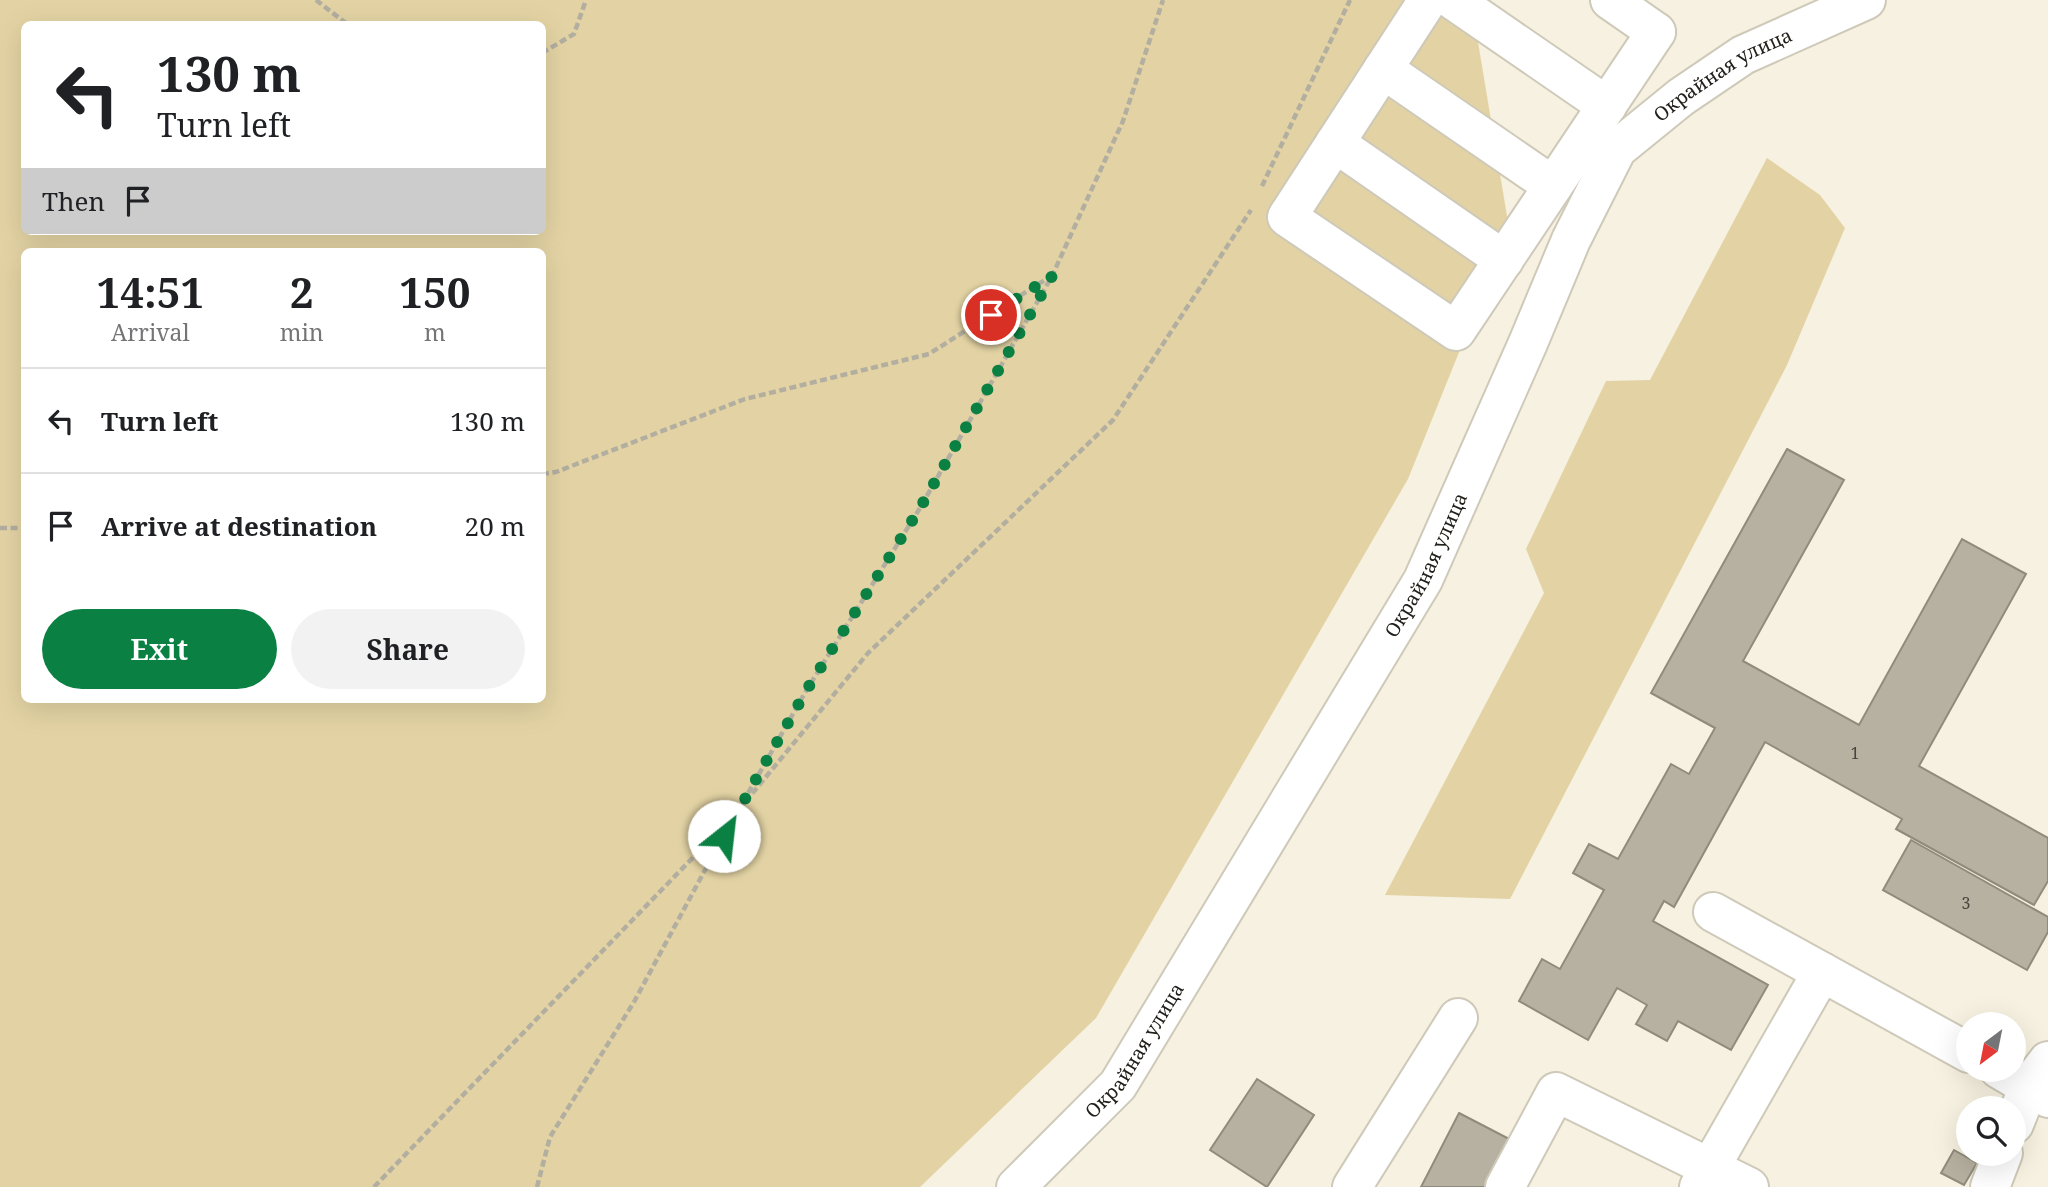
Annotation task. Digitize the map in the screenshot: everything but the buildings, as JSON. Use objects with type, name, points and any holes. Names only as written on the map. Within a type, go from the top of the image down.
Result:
[{"type":"street","points":[[1428,0],[1287,218],[1456,331],[1656,32],[1610,0]]},
{"type":"street","points":[[1453,0],[1648,124]]},
{"type":"street","name":"Окрайная улица","points":[[1016,1187],[1118,1085],[1423,580],[1571,240],[1617,149],[1681,97],[1743,55],[1866,0]]},
{"type":"street","points":[[1382,69],[1553,186]]},
{"type":"street","points":[[1335,144],[1504,260]]},
{"type":"street","points":[[1713,912],[1956,1046]]},
{"type":"street","points":[[1705,1177],[1822,972]]},
{"type":"street","points":[[1352,1187],[1458,1018]]},
{"type":"street","points":[[2024,1096],[2031,1078]]},
{"type":"street","points":[[1505,1187],[1556,1092],[1705,1177],[1749,1187]]},
{"type":"street","points":[[1990,1187],[1998,1166]]},
{"type":"path","points":[[316,0],[343,21]]},
{"type":"path","points":[[546,50],[574,34],[586,0]]},
{"type":"path","points":[[537,1187],[550,1137],[634,1002],[806,691],[920,508],[1052,276],[1123,121],[1164,0]]},
{"type":"path","points":[[1259,193],[1350,0]]},
{"type":"path","points":[[374,1187],[737,812],[868,653],[1113,420],[1253,205]]},
{"type":"path","points":[[546,473],[556,472],[745,399],[929,355],[1052,276]]},
{"type":"path","points":[[0,528],[21,528]]},
{"type":"shaded area","points":[[0,0],[1471,0],[1509,228],[1408,479],[1096,1018],[920,1187],[0,1187]]},
{"type":"shaded area","points":[[1767,158],[1820,195],[1845,228],[1787,365],[1770,398],[1510,899],[1385,895],[1544,593],[1526,549],[1606,381],[1650,380]]},
{"type":"route","points":[[724,836],[806,691],[920,508],[1052,276],[991,315]]}]
